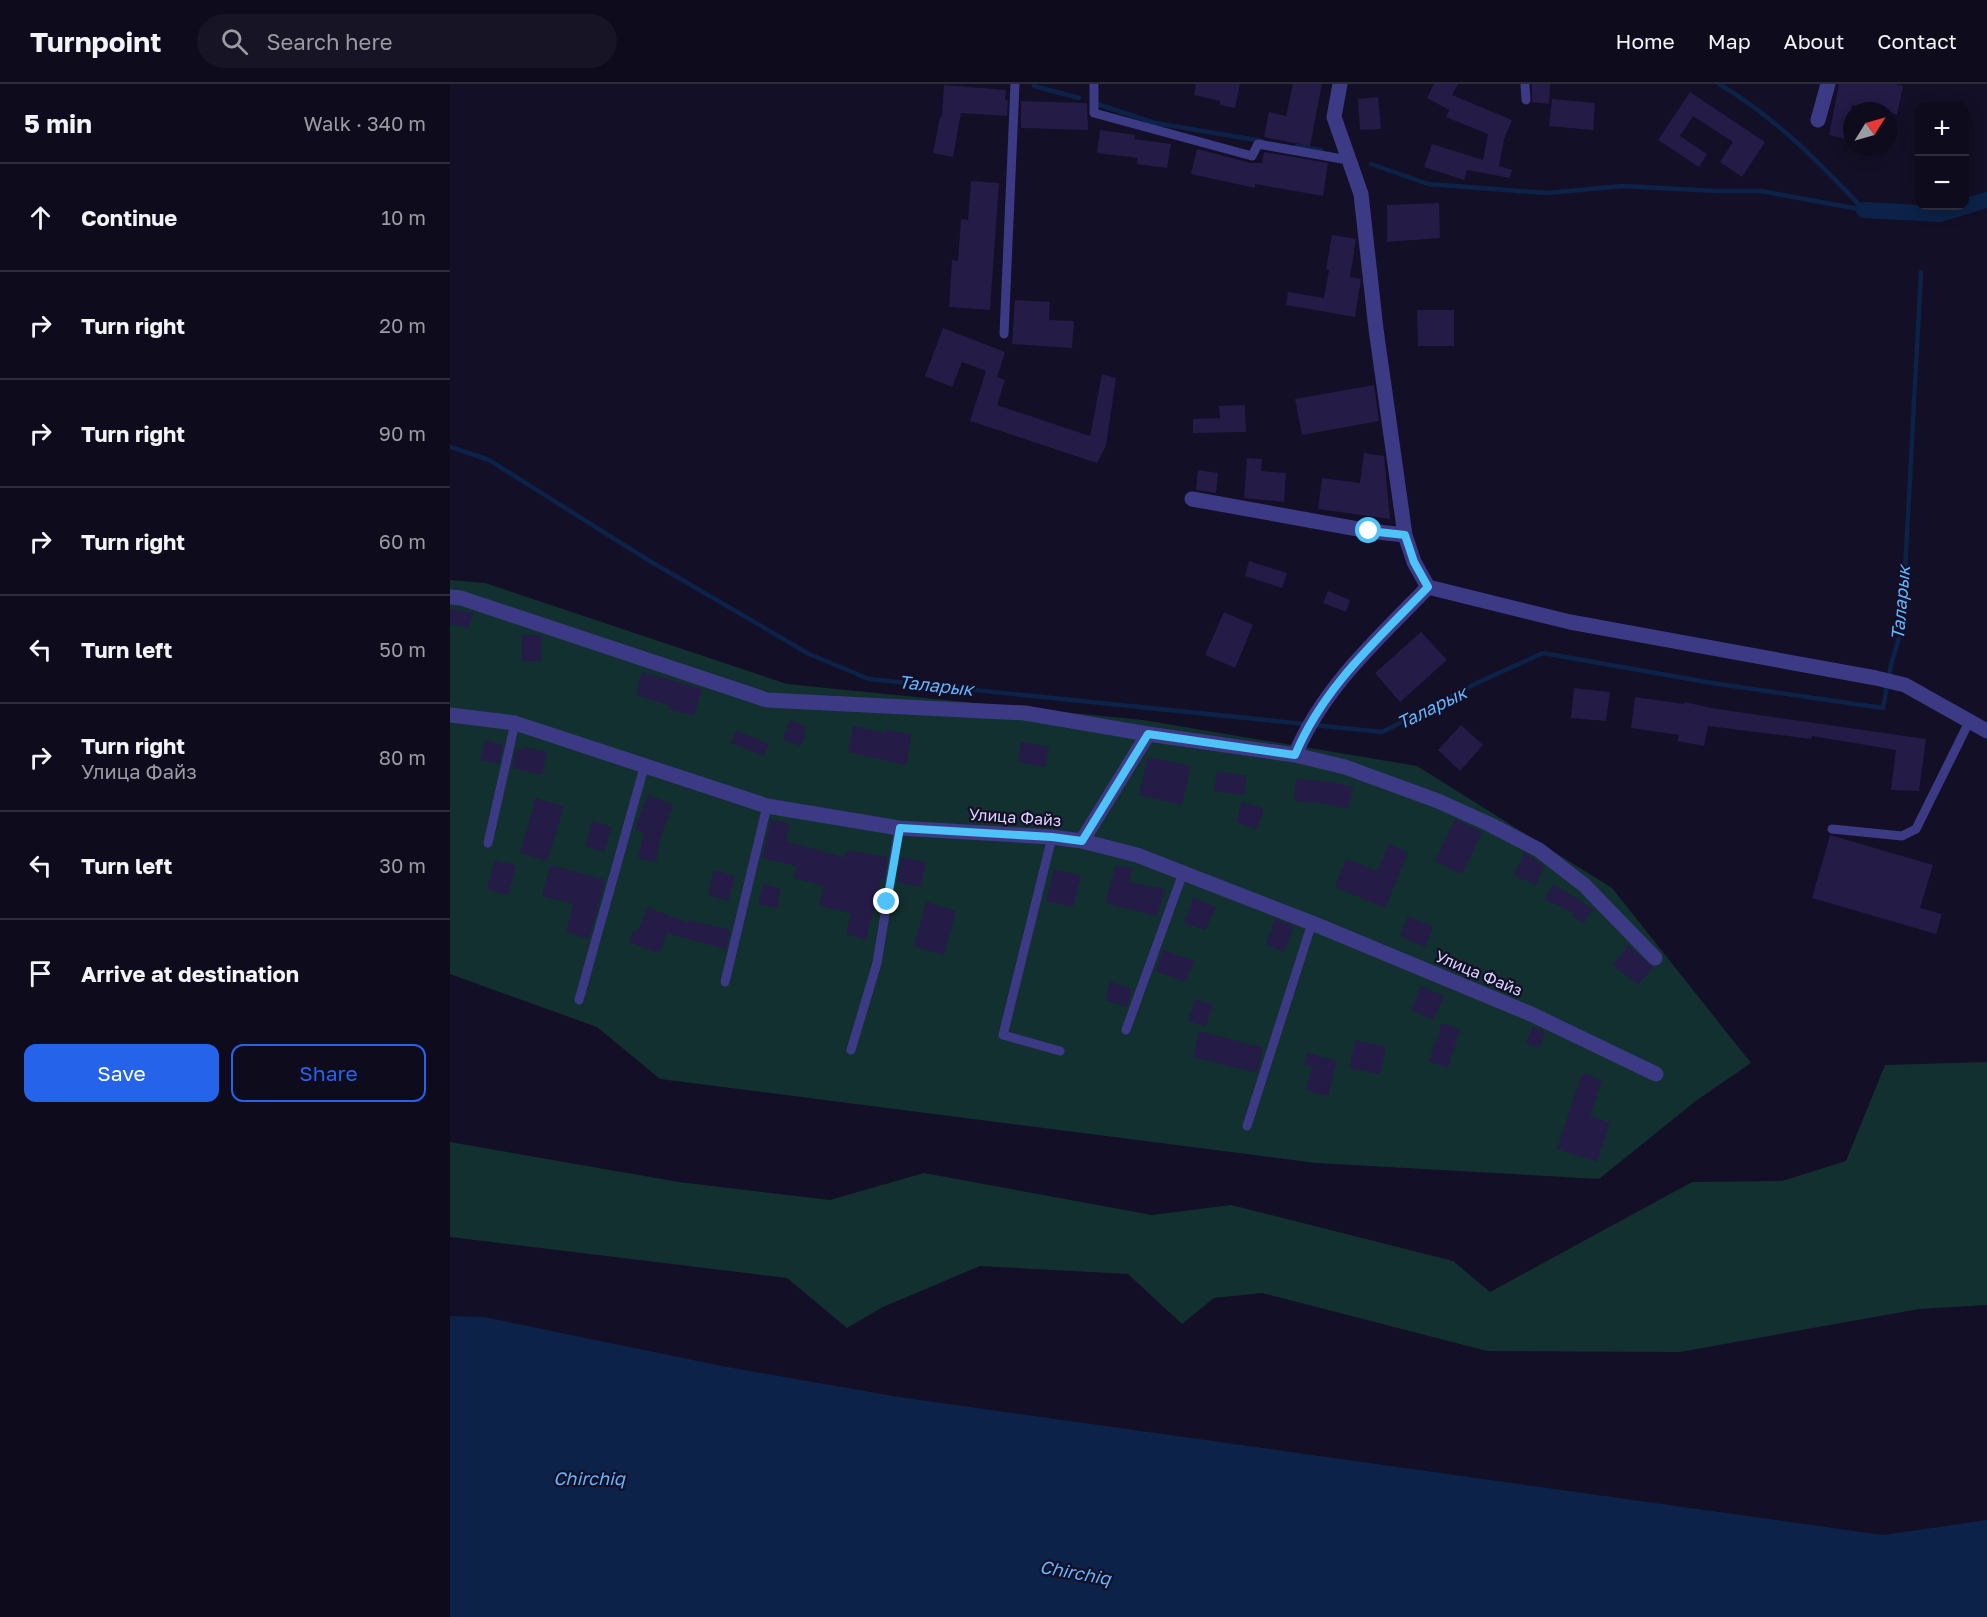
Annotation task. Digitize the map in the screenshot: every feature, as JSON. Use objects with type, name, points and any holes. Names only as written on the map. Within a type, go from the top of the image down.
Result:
[{"type":"street","points":[[1340,84],[1334,117],[1361,194],[1376,329],[1405,535],[1414,562],[1428,587],[1570,622],[1905,685],[1987,731]]},
{"type":"street","points":[[1818,120],[1828,84]]},
{"type":"street","points":[[1192,499],[1369,531],[1405,535]]},
{"type":"street","points":[[1295,755],[1303,736],[1346,672],[1428,587]]},
{"type":"street","points":[[450,597],[461,598],[767,700],[1025,713],[1148,734],[1295,755],[1345,766],[1438,801],[1539,850],[1584,885],[1655,958]]},
{"type":"street","name":"Улица Файз","points":[[450,715],[515,723],[645,764],[766,806],[900,828],[1052,837],[1082,841],[1137,855],[1312,923],[1532,1014],[1656,1074]]},
{"type":"street","points":[[1082,841],[1148,734]]},
{"type":"lane","points":[[1004,334],[1015,84]]},
{"type":"lane","points":[[1094,84],[1094,113],[1252,156],[1258,144],[1348,160]]},
{"type":"lane","points":[[1525,84],[1526,100]]},
{"type":"lane","points":[[1832,829],[1902,836],[1916,829],[1970,720]]},
{"type":"lane","points":[[488,843],[515,723]]},
{"type":"lane","points":[[579,1000],[645,764]]},
{"type":"lane","points":[[725,982],[766,806]]},
{"type":"lane","points":[[851,1050],[877,963],[900,828]]},
{"type":"lane","points":[[1052,837],[1003,1035],[1060,1051]]},
{"type":"lane","points":[[1126,1030],[1183,873]]},
{"type":"lane","points":[[1247,1126],[1312,923]]},
{"type":"green space","points":[[450,580],[485,583],[787,684],[1143,720],[1417,766],[1612,888],[1751,1063],[1697,1100],[1599,1179],[1316,1163],[660,1079],[597,1027],[450,974]]},
{"type":"green space","points":[[1987,1062],[1987,1305],[1919,1309],[1680,1352],[1487,1351],[1262,1293],[1214,1298],[1182,1324],[1128,1274],[980,1266],[883,1307],[847,1328],[787,1278],[450,1237],[450,1142],[679,1182],[830,1200],[924,1173],[1152,1215],[1231,1205],[1453,1261],[1490,1292],[1692,1182],[1782,1181],[1846,1161],[1885,1065]]},
{"type":"water","name":"Chirchiq","points":[[450,1316],[484,1317],[727,1367],[899,1397],[1883,1535],[1987,1520],[1987,1617],[450,1617]]},
{"type":"building","points":[[1196,84],[1240,84],[1235,108],[1220,105],[1220,101],[1194,95]]},
{"type":"building","points":[[1293,84],[1322,84],[1310,146],[1264,137],[1269,112],[1286,116]]},
{"type":"building","points":[[1434,84],[1458,84],[1452,95],[1512,120],[1504,139],[1499,166],[1512,170],[1510,178],[1467,170],[1464,180],[1424,167],[1432,144],[1483,160],[1488,134],[1446,117],[1449,110],[1427,98]]},
{"type":"building","points":[[1532,84],[1550,84],[1549,104],[1532,102]]},
{"type":"building","points":[[1839,84],[1903,86],[1897,115],[1897,102],[1843,102],[1843,138],[1829,135]]},
{"type":"building","points":[[944,85],[1006,90],[1005,100],[1008,100],[1007,116],[961,113],[953,157],[933,153],[940,117],[942,117]]},
{"type":"building","points":[[1690,92],[1765,142],[1742,177],[1720,162],[1733,142],[1693,116],[1680,136],[1707,154],[1699,167],[1658,140]]},
{"type":"building","points":[[1378,97],[1381,129],[1360,130],[1358,99]]},
{"type":"building","points":[[1552,99],[1595,103],[1593,130],[1549,126]]},
{"type":"building","points":[[1021,101],[1087,103],[1088,130],[1021,128]]},
{"type":"building","points":[[1100,130],[1135,135],[1134,139],[1171,144],[1167,168],[1137,164],[1138,158],[1097,153]]},
{"type":"building","points":[[1197,149],[1251,163],[1262,163],[1264,152],[1328,163],[1323,196],[1255,184],[1255,188],[1191,174]]},
{"type":"building","points":[[971,181],[999,183],[990,310],[949,307],[952,260],[958,261],[961,219],[968,220]]},
{"type":"building","points":[[1439,203],[1440,238],[1387,242],[1387,205]]},
{"type":"building","points":[[1332,235],[1356,239],[1350,277],[1361,279],[1355,317],[1286,305],[1288,292],[1324,298]]},
{"type":"building","points":[[1015,300],[1050,302],[1049,320],[1074,321],[1072,348],[1012,344]]},
{"type":"building","points":[[1417,310],[1454,310],[1454,346],[1418,346]]},
{"type":"building","points":[[943,328],[1005,352],[997,377],[1005,380],[997,405],[1090,436],[1102,374],[1116,378],[1106,446],[1097,463],[970,421],[986,371],[962,362],[952,387],[925,376]]},
{"type":"building","points":[[1374,385],[1379,421],[1302,435],[1295,399]]},
{"type":"building","points":[[1245,405],[1246,432],[1193,433],[1193,419],[1220,418],[1219,406]]},
{"type":"building","points":[[1364,453],[1384,456],[1390,519],[1318,509],[1322,478],[1360,483]]},
{"type":"building","points":[[1247,458],[1262,459],[1261,471],[1286,473],[1284,502],[1244,498]]},
{"type":"building","points":[[1198,470],[1218,473],[1216,493],[1196,490]]},
{"type":"building","points":[[1249,561],[1287,573],[1282,588],[1245,576]]},
{"type":"building","points":[[1328,591],[1350,600],[1346,612],[1323,603]]},
{"type":"building","points":[[451,609],[473,613],[469,628],[450,624]]},
{"type":"building","points":[[1224,612],[1253,625],[1235,668],[1205,655]]},
{"type":"building","points":[[1421,632],[1447,660],[1400,702],[1375,673]]},
{"type":"building","points":[[522,635],[542,635],[541,661],[522,661]]},
{"type":"building","points":[[642,672],[702,689],[694,716],[668,709],[669,705],[636,695]]},
{"type":"building","points":[[1574,688],[1610,692],[1606,721],[1571,718]]},
{"type":"building","points":[[1635,697],[1684,704],[1685,702],[1711,708],[1926,739],[1919,791],[1891,790],[1896,750],[1812,736],[1811,739],[1708,726],[1704,746],[1677,741],[1679,735],[1631,728]]},
{"type":"building","points":[[790,720],[807,727],[801,746],[783,740]]},
{"type":"building","points":[[1461,725],[1483,745],[1460,771],[1438,750]]},
{"type":"building","points":[[853,726],[886,733],[886,730],[912,734],[906,765],[848,752]]},
{"type":"building","points":[[736,731],[769,744],[764,756],[731,743]]},
{"type":"building","points":[[485,740],[503,745],[499,764],[480,760]]},
{"type":"building","points":[[1021,742],[1049,747],[1045,767],[1018,762]]},
{"type":"building","points":[[524,747],[547,752],[542,775],[512,768],[516,748],[524,750]]},
{"type":"building","points":[[1148,757],[1191,766],[1182,805],[1139,795]]},
{"type":"building","points":[[1217,771],[1247,776],[1244,795],[1214,791]]},
{"type":"building","points":[[1296,779],[1332,782],[1353,787],[1348,809],[1317,802],[1294,801]]},
{"type":"building","points":[[648,795],[673,805],[660,838],[656,862],[638,858],[644,833],[635,829]]},
{"type":"building","points":[[536,798],[564,807],[547,861],[520,853]]},
{"type":"building","points":[[1242,802],[1264,809],[1257,829],[1236,822]]},
{"type":"building","points":[[771,819],[790,824],[786,841],[845,858],[846,850],[887,857],[884,879],[881,879],[866,940],[846,934],[851,914],[819,905],[824,886],[794,878],[797,866],[762,858]]},
{"type":"building","points":[[1455,819],[1482,832],[1462,874],[1435,861]]},
{"type":"building","points":[[592,821],[612,827],[604,852],[585,846]]},
{"type":"building","points":[[1830,835],[1933,865],[1920,908],[1942,914],[1936,934],[1812,898]]},
{"type":"building","points":[[1389,844],[1408,853],[1385,908],[1335,887],[1346,859],[1377,871]]},
{"type":"building","points":[[1524,853],[1544,866],[1536,885],[1514,875]]},
{"type":"building","points":[[901,857],[926,862],[920,887],[897,882]]},
{"type":"building","points":[[495,860],[516,866],[508,895],[487,889]]},
{"type":"building","points":[[551,865],[605,880],[589,939],[566,932],[573,904],[542,896]]},
{"type":"building","points":[[1116,865],[1133,868],[1129,882],[1165,889],[1157,916],[1105,903]]},
{"type":"building","points":[[1054,869],[1081,876],[1073,907],[1046,901]]},
{"type":"building","points":[[714,870],[735,876],[728,901],[708,895]]},
{"type":"building","points":[[763,884],[781,889],[777,908],[758,904]]},
{"type":"building","points":[[1553,884],[1593,909],[1584,923],[1572,916],[1574,913],[1545,899]]},
{"type":"building","points":[[1193,898],[1216,907],[1205,930],[1184,923]]},
{"type":"building","points":[[926,902],[956,911],[944,955],[914,946]]},
{"type":"building","points":[[647,907],[688,923],[689,920],[730,930],[726,949],[667,933],[659,953],[629,942],[633,931],[638,932]]},
{"type":"building","points":[[1408,916],[1433,927],[1425,947],[1400,936]]},
{"type":"building","points":[[1275,919],[1293,926],[1285,952],[1266,945]]},
{"type":"building","points":[[1628,945],[1653,967],[1638,985],[1613,965]]},
{"type":"building","points":[[1163,950],[1194,961],[1186,982],[1155,971]]},
{"type":"building","points":[[1110,982],[1132,989],[1127,1007],[1105,1000]]},
{"type":"building","points":[[1421,986],[1444,996],[1433,1020],[1411,1010]]},
{"type":"building","points":[[1195,999],[1213,1005],[1206,1026],[1188,1021]]},
{"type":"building","points":[[1442,1023],[1460,1029],[1448,1068],[1429,1061]]},
{"type":"building","points":[[1533,1026],[1545,1032],[1539,1048],[1526,1043]]},
{"type":"building","points":[[1199,1031],[1263,1048],[1257,1073],[1193,1057]]},
{"type":"building","points":[[1356,1040],[1386,1047],[1380,1074],[1349,1068]]},
{"type":"building","points":[[1307,1053],[1337,1061],[1328,1096],[1306,1090],[1312,1067],[1304,1065]]},
{"type":"building","points":[[1582,1073],[1602,1080],[1590,1116],[1610,1123],[1597,1162],[1557,1149]]},
{"type":"waterway","points":[[1719,84],[1778,126],[1814,158],[1864,210]]},
{"type":"waterway","points":[[1034,86],[1079,98]]},
{"type":"waterway","points":[[1097,104],[1155,123],[1262,141]]},
{"type":"waterway","points":[[1297,146],[1321,150]]},
{"type":"waterway","points":[[1371,164],[1428,184],[1547,193],[1623,186],[1761,191],[1864,210]]},
{"type":"waterway","points":[[1864,210],[1939,214],[1987,200]]},
{"type":"waterway","name":"Таларык","points":[[450,447],[489,460],[648,560],[809,654],[869,679],[1382,732],[1479,682],[1543,653],[1712,683],[1883,708],[1891,665],[1902,627],[1921,272]]},
{"type":"route","points":[[887,902],[900,828],[1052,837],[1082,841],[1148,734],[1295,755],[1303,736],[1346,672],[1428,587],[1414,562],[1405,535],[1369,531]]}]
